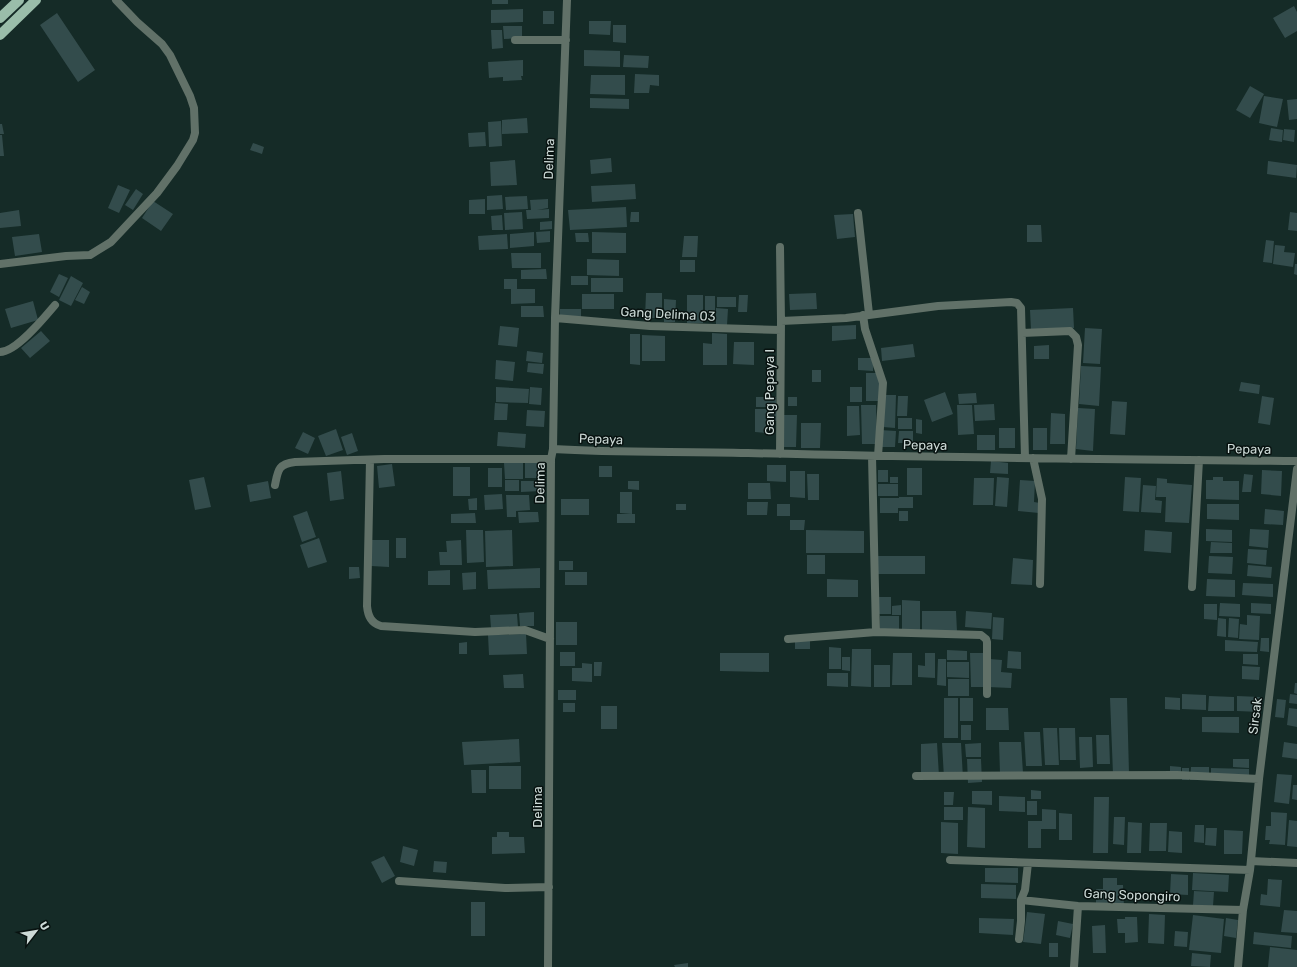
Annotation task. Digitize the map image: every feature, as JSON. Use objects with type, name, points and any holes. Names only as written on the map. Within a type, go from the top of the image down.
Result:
[{"type":"main road","points":[[0,18],[19,0]]},
{"type":"main road","points":[[0,35],[36,0]]},
{"type":"street","points":[[0,264],[66,256],[90,255],[111,242],[157,193],[177,166],[193,140],[195,133],[194,108],[190,96],[170,55],[162,44],[137,22],[116,0]]},
{"type":"street","name":"Delima","points":[[548,967],[551,459],[553,450],[555,318],[567,0]]},
{"type":"street","points":[[515,40],[566,40]]},
{"type":"street","points":[[858,214],[866,314],[865,329],[882,383],[875,456],[876,632]]},
{"type":"street","name":"Gang Pepaya I","points":[[780,247],[780,454]]},
{"type":"street","name":"Gang Delima 03","points":[[555,318],[650,326],[781,326],[938,306],[1011,302],[1017,303],[1021,308],[1022,333]]},
{"type":"street","points":[[0,352],[9,350],[38,326],[55,305]]},
{"type":"street","points":[[1040,584],[1042,499],[1029,458],[1022,333],[1070,331],[1076,337],[1078,345],[1071,459]]},
{"type":"street","name":"Pepaya","points":[[553,450],[594,452],[1297,461]]},
{"type":"street","points":[[275,485],[277,471],[281,466],[287,463],[370,460],[551,459]]},
{"type":"street","points":[[370,460],[367,606],[370,619],[381,626],[475,632],[525,630],[550,639]]},
{"type":"street","points":[[1192,587],[1198,460]]},
{"type":"street","name":"Sirsak","points":[[1238,967],[1243,910],[1250,866],[1259,779],[1297,469]]},
{"type":"street","points":[[788,639],[876,632],[984,636],[987,642],[987,694]]},
{"type":"street","points":[[916,776],[1177,775],[1259,779]]},
{"type":"street","points":[[950,860],[1028,863],[1250,866],[1297,863]]},
{"type":"street","points":[[1019,939],[1021,900],[1025,890],[1028,863]]},
{"type":"street","points":[[399,881],[505,888],[549,887]]},
{"type":"street","name":"Gang Sopongiro","points":[[1021,900],[1078,906],[1243,910]]},
{"type":"street","points":[[1074,967],[1078,906]]},
{"type":"building","points":[[492,0],[508,0],[508,4],[492,4]]},
{"type":"building","points":[[1294,6],[1297,12],[1297,31],[1285,38],[1273,18]]},
{"type":"building","points":[[523,9],[523,22],[491,23],[491,10]]},
{"type":"building","points":[[543,11],[554,11],[554,24],[543,24]]},
{"type":"building","points":[[57,13],[95,70],[78,82],[40,25]]},
{"type":"building","points":[[589,21],[611,21],[610,35],[589,34]]},
{"type":"building","points":[[613,25],[626,25],[626,43],[613,42]]},
{"type":"building","points":[[503,26],[522,26],[522,38],[504,39]]},
{"type":"building","points":[[491,30],[502,30],[503,48],[492,49]]},
{"type":"building","points":[[584,50],[620,51],[620,67],[584,66]]},
{"type":"building","points":[[624,55],[649,56],[648,68],[623,67]]},
{"type":"building","points":[[523,60],[522,80],[503,81],[503,77],[489,78],[488,62]]},
{"type":"building","points":[[635,74],[659,75],[659,86],[650,85],[649,93],[634,93]]},
{"type":"building","points":[[591,75],[625,75],[625,95],[590,94]]},
{"type":"building","points":[[1250,86],[1264,94],[1250,118],[1236,110]]},
{"type":"building","points":[[1264,96],[1283,99],[1277,127],[1259,123]]},
{"type":"building","points":[[590,98],[629,99],[629,109],[590,108]]},
{"type":"building","points":[[1297,99],[1297,119],[1289,120],[1287,100]]},
{"type":"building","points":[[527,118],[528,133],[502,134],[502,120]]},
{"type":"building","points":[[501,121],[502,146],[489,147],[488,122]]},
{"type":"building","points":[[0,124],[2,124],[4,134],[0,134]]},
{"type":"building","points":[[1271,128],[1283,130],[1282,142],[1269,140]]},
{"type":"building","points":[[1284,129],[1295,130],[1294,142],[1283,140]]},
{"type":"building","points":[[485,132],[486,146],[469,147],[468,133]]},
{"type":"building","points":[[0,135],[2,135],[4,156],[0,156]]},
{"type":"building","points":[[253,143],[264,147],[262,154],[250,150]]},
{"type":"building","points":[[611,158],[612,172],[591,174],[590,160]]},
{"type":"building","points":[[515,160],[517,185],[491,186],[490,162]]},
{"type":"building","points":[[1268,161],[1297,165],[1296,178],[1267,174]]},
{"type":"building","points":[[635,184],[636,199],[592,202],[591,186]]},
{"type":"building","points":[[118,185],[130,190],[119,213],[108,208]]},
{"type":"building","points":[[136,189],[143,194],[133,210],[125,205]]},
{"type":"building","points":[[502,195],[503,209],[487,210],[487,196]]},
{"type":"building","points":[[527,196],[528,209],[506,210],[505,197]]},
{"type":"building","points":[[485,199],[485,214],[469,214],[469,200]]},
{"type":"building","points":[[548,199],[548,208],[537,210],[549,209],[549,218],[527,219],[526,210],[531,210],[530,200]]},
{"type":"building","points":[[153,201],[173,214],[161,231],[142,218]]},
{"type":"building","points":[[626,207],[627,227],[570,230],[568,210]]},
{"type":"building","points":[[19,210],[21,226],[0,228],[0,213]]},
{"type":"building","points":[[522,212],[523,229],[505,230],[504,213]]},
{"type":"building","points":[[631,212],[639,212],[639,222],[630,222]]},
{"type":"building","points":[[1290,212],[1297,213],[1297,231],[1288,230]]},
{"type":"building","points":[[853,214],[855,237],[837,239],[834,215]]},
{"type":"building","points":[[502,215],[503,230],[492,230],[491,216]]},
{"type":"building","points":[[552,221],[552,229],[540,230],[540,222]]},
{"type":"building","points":[[1027,225],[1041,225],[1042,242],[1027,242]]},
{"type":"building","points":[[550,231],[550,242],[537,243],[536,232]]},
{"type":"building","points":[[534,232],[534,246],[510,248],[510,234]]},
{"type":"building","points":[[592,232],[626,233],[626,253],[592,253]]},
{"type":"building","points":[[575,233],[588,233],[589,242],[576,242]]},
{"type":"building","points":[[39,234],[42,252],[15,256],[12,237]]},
{"type":"building","points":[[507,234],[508,249],[479,250],[478,236]]},
{"type":"building","points":[[684,236],[698,236],[697,257],[682,257]]},
{"type":"building","points":[[1266,240],[1274,241],[1272,263],[1263,262]]},
{"type":"building","points":[[1275,245],[1285,246],[1284,252],[1295,253],[1293,267],[1273,264]]},
{"type":"building","points":[[511,253],[541,253],[541,268],[512,268]]},
{"type":"building","points":[[587,259],[619,260],[619,276],[587,275]]},
{"type":"building","points":[[680,260],[695,260],[695,272],[680,272]]},
{"type":"building","points":[[1295,264],[1297,264],[1297,275],[1294,274]]},
{"type":"building","points":[[546,269],[547,279],[521,279],[521,270]]},
{"type":"building","points":[[59,274],[68,278],[59,297],[50,292]]},
{"type":"building","points":[[71,276],[83,283],[71,306],[59,300]]},
{"type":"building","points":[[571,276],[588,276],[588,285],[571,285]]},
{"type":"building","points":[[591,278],[623,278],[623,292],[591,292]]},
{"type":"building","points":[[504,279],[517,279],[517,289],[535,289],[535,303],[511,304],[511,289],[504,289]]},
{"type":"building","points":[[82,287],[90,292],[84,304],[75,300]]},
{"type":"building","points":[[646,293],[662,293],[662,318],[645,318]]},
{"type":"building","points":[[816,293],[817,309],[790,310],[789,294]]},
{"type":"building","points":[[582,294],[614,294],[614,309],[582,309]]},
{"type":"building","points":[[687,295],[703,295],[703,323],[687,323]]},
{"type":"building","points":[[739,295],[748,295],[747,312],[738,312]]},
{"type":"building","points":[[705,296],[715,296],[715,320],[705,320]]},
{"type":"building","points":[[717,297],[736,297],[736,307],[717,307]]},
{"type":"building","points":[[664,299],[676,300],[675,322],[664,322]]},
{"type":"building","points":[[33,301],[38,320],[11,328],[5,309]]},
{"type":"building","points":[[521,306],[543,306],[544,317],[521,317]]},
{"type":"building","points":[[716,308],[728,309],[727,325],[716,325]]},
{"type":"building","points":[[1073,308],[1074,328],[1031,330],[1030,310]]},
{"type":"building","points":[[560,309],[581,309],[581,318],[560,318]]},
{"type":"building","points":[[856,325],[856,339],[832,341],[832,326]]},
{"type":"building","points":[[500,326],[519,328],[517,347],[498,345]]},
{"type":"building","points":[[1085,328],[1102,329],[1100,364],[1083,363]]},
{"type":"building","points":[[41,331],[50,341],[30,358],[21,348]]},
{"type":"building","points":[[712,333],[727,334],[727,365],[703,365],[703,343],[712,344]]},
{"type":"building","points":[[630,334],[640,334],[640,365],[630,364]]},
{"type":"building","points":[[642,335],[665,336],[665,361],[642,361]]},
{"type":"building","points":[[734,342],[754,342],[754,365],[733,364]]},
{"type":"building","points":[[913,344],[915,357],[882,361],[881,348]]},
{"type":"building","points":[[1049,345],[1049,359],[1034,359],[1034,346]]},
{"type":"building","points":[[527,351],[543,353],[542,363],[526,361]]},
{"type":"building","points":[[858,358],[874,358],[873,371],[858,370]]},
{"type":"building","points":[[496,360],[515,362],[513,381],[495,379]]},
{"type":"building","points":[[528,363],[544,364],[543,374],[527,372]]},
{"type":"building","points":[[1081,366],[1101,367],[1099,406],[1079,404]]},
{"type":"building","points":[[812,370],[821,370],[821,382],[812,382]]},
{"type":"building","points":[[866,373],[879,373],[880,401],[866,401]]},
{"type":"building","points":[[1241,382],[1260,385],[1259,394],[1239,391]]},
{"type":"building","points":[[496,387],[529,389],[528,403],[496,402]]},
{"type":"building","points":[[530,387],[542,388],[541,405],[529,404]]},
{"type":"building","points":[[850,387],[862,387],[862,402],[850,402]]},
{"type":"building","points":[[945,392],[953,414],[932,422],[924,400]]},
{"type":"building","points":[[976,393],[977,403],[959,404],[958,394]]},
{"type":"building","points":[[883,395],[896,395],[895,428],[883,427]]},
{"type":"building","points":[[898,396],[908,396],[907,416],[897,416]]},
{"type":"building","points":[[1262,396],[1274,398],[1270,425],[1258,423]]},
{"type":"building","points":[[756,397],[776,397],[776,407],[756,407]]},
{"type":"building","points":[[788,397],[797,397],[797,406],[788,406]]},
{"type":"building","points":[[1112,401],[1127,402],[1125,435],[1110,434]]},
{"type":"building","points":[[495,403],[508,404],[507,420],[494,420]]},
{"type":"building","points":[[994,404],[995,420],[975,421],[974,405]]},
{"type":"building","points":[[861,405],[876,405],[877,444],[862,444]]},
{"type":"building","points":[[957,405],[972,405],[974,434],[958,435]]},
{"type":"building","points":[[847,406],[859,406],[860,435],[847,436]]},
{"type":"building","points":[[1078,408],[1095,409],[1093,451],[1076,449]]},
{"type":"building","points":[[755,409],[779,409],[779,421],[766,421],[766,433],[755,432]]},
{"type":"building","points":[[527,410],[545,411],[544,427],[526,426]]},
{"type":"building","points":[[1051,413],[1065,414],[1065,444],[1050,444]]},
{"type":"building","points":[[783,415],[797,415],[796,447],[783,447]]},
{"type":"building","points":[[898,418],[912,418],[912,429],[898,429]]},
{"type":"building","points":[[916,419],[922,420],[922,434],[916,433]]},
{"type":"building","points":[[801,423],[821,423],[820,448],[801,448]]},
{"type":"building","points":[[999,428],[1015,428],[1015,448],[999,448]]},
{"type":"building","points":[[1033,428],[1047,428],[1047,450],[1033,450]]},
{"type":"building","points":[[336,429],[343,450],[326,456],[318,436]]},
{"type":"building","points":[[880,430],[896,431],[895,447],[880,447]]},
{"type":"building","points":[[899,431],[913,431],[913,443],[898,443]]},
{"type":"building","points":[[303,432],[315,438],[308,454],[295,448]]},
{"type":"building","points":[[498,432],[526,434],[525,448],[497,446]]},
{"type":"building","points":[[352,433],[358,451],[347,455],[341,437]]},
{"type":"building","points":[[977,435],[995,435],[995,450],[977,450]]},
{"type":"building","points":[[991,461],[1008,463],[1008,474],[990,473]]},
{"type":"building","points":[[525,462],[539,462],[539,478],[525,478]]},
{"type":"building","points":[[504,463],[523,463],[523,479],[505,479]]},
{"type":"building","points":[[392,464],[395,486],[379,488],[377,466]]},
{"type":"building","points":[[767,465],[786,465],[786,482],[767,481]]},
{"type":"building","points":[[599,466],[612,466],[612,477],[599,477]]},
{"type":"building","points":[[453,467],[470,467],[470,496],[453,496]]},
{"type":"building","points":[[488,468],[502,468],[502,487],[488,487]]},
{"type":"building","points":[[907,468],[922,468],[922,495],[907,495]]},
{"type":"building","points":[[878,470],[888,470],[888,482],[878,482]]},
{"type":"building","points":[[1262,470],[1282,471],[1281,496],[1261,494]]},
{"type":"building","points":[[341,471],[344,499],[330,501],[327,473]]},
{"type":"building","points":[[790,471],[805,471],[805,498],[790,497]]},
{"type":"building","points":[[807,474],[819,474],[819,500],[808,500]]},
{"type":"building","points":[[1244,474],[1253,475],[1251,492],[1242,492]]},
{"type":"building","points":[[204,477],[211,507],[195,510],[189,480]]},
{"type":"building","points":[[890,477],[898,477],[898,483],[890,483]]},
{"type":"building","points":[[997,477],[1009,478],[1007,507],[995,506]]},
{"type":"building","points":[[1125,477],[1141,478],[1139,512],[1123,511]]},
{"type":"building","points":[[1213,477],[1223,477],[1223,481],[1239,481],[1239,500],[1206,499],[1206,480],[1213,480]]},
{"type":"building","points":[[974,478],[994,478],[993,505],[973,505]]},
{"type":"building","points":[[1157,478],[1167,479],[1167,483],[1192,485],[1189,523],[1165,522],[1166,497],[1156,497]]},
{"type":"building","points":[[505,480],[519,480],[519,491],[505,491]]},
{"type":"building","points":[[1020,480],[1035,481],[1034,502],[1040,503],[1039,513],[1018,511]]},
{"type":"building","points":[[268,481],[271,498],[250,502],[247,485]]},
{"type":"building","points":[[521,481],[541,481],[541,491],[521,492]]},
{"type":"building","points":[[628,481],[639,481],[639,490],[628,489]]},
{"type":"building","points":[[748,483],[770,483],[771,499],[748,499]]},
{"type":"building","points":[[878,484],[898,484],[898,496],[878,496]]},
{"type":"building","points":[[1143,485],[1156,486],[1155,500],[1162,501],[1161,513],[1141,512]]},
{"type":"building","points":[[620,492],[632,492],[632,514],[620,513]]},
{"type":"building","points":[[502,494],[503,509],[485,510],[484,495]]},
{"type":"building","points":[[506,495],[529,495],[530,510],[516,511],[516,517],[507,517]]},
{"type":"building","points":[[913,497],[913,508],[898,508],[898,513],[880,513],[880,498]]},
{"type":"building","points":[[477,498],[477,510],[469,510],[468,499]]},
{"type":"building","points":[[561,499],[589,499],[589,515],[561,515]]},
{"type":"building","points":[[747,502],[768,502],[767,515],[747,515]]},
{"type":"building","points":[[676,504],[686,504],[686,510],[676,510]]},
{"type":"building","points":[[777,504],[790,504],[790,516],[777,516]]},
{"type":"building","points":[[1207,504],[1239,504],[1239,520],[1207,519]]},
{"type":"building","points":[[1265,509],[1284,511],[1283,525],[1264,524]]},
{"type":"building","points":[[307,511],[316,537],[302,542],[293,516]]},
{"type":"building","points":[[899,511],[908,511],[908,521],[899,521]]},
{"type":"building","points":[[518,512],[538,512],[539,522],[519,523]]},
{"type":"building","points":[[475,513],[476,523],[451,523],[451,514]]},
{"type":"building","points":[[617,514],[635,514],[635,523],[617,523]]},
{"type":"building","points":[[790,520],[805,520],[804,530],[790,530]]},
{"type":"building","points":[[1206,529],[1232,530],[1232,542],[1206,541]]},
{"type":"building","points":[[1250,529],[1269,530],[1268,548],[1249,546]]},
{"type":"building","points":[[466,530],[483,530],[484,562],[467,563]]},
{"type":"building","points":[[512,530],[513,566],[486,567],[485,531]]},
{"type":"building","points":[[806,530],[864,531],[864,553],[806,553]]},
{"type":"building","points":[[1145,530],[1172,532],[1171,553],[1144,551]]},
{"type":"building","points":[[319,538],[327,562],[308,568],[300,545]]},
{"type":"building","points":[[396,538],[406,538],[406,558],[396,558]]},
{"type":"building","points":[[371,540],[389,540],[389,567],[371,566]]},
{"type":"building","points":[[461,540],[462,565],[440,565],[439,552],[447,552],[446,541]]},
{"type":"building","points":[[1211,542],[1232,543],[1232,553],[1210,553]]},
{"type":"building","points":[[1248,549],[1267,550],[1266,565],[1247,563]]},
{"type":"building","points":[[807,555],[825,555],[825,574],[807,574]]},
{"type":"building","points":[[878,556],[925,556],[925,574],[878,574]]},
{"type":"building","points":[[1209,556],[1233,557],[1232,574],[1208,573]]},
{"type":"building","points":[[1013,558],[1033,560],[1032,585],[1011,584]]},
{"type":"building","points":[[559,561],[573,561],[573,570],[559,570]]},
{"type":"building","points":[[1248,565],[1272,567],[1271,578],[1247,576]]},
{"type":"building","points":[[349,567],[359,567],[360,578],[349,579]]},
{"type":"building","points":[[540,568],[540,588],[488,589],[487,570]]},
{"type":"building","points":[[450,570],[450,585],[428,585],[428,571]]},
{"type":"building","points":[[476,572],[476,589],[463,590],[462,573]]},
{"type":"building","points":[[565,572],[587,572],[587,585],[565,585]]},
{"type":"building","points":[[827,579],[858,580],[858,597],[827,597]]},
{"type":"building","points":[[1207,579],[1235,580],[1235,597],[1206,596]]},
{"type":"building","points":[[1243,583],[1273,584],[1273,597],[1242,595]]},
{"type":"building","points":[[878,597],[891,597],[891,614],[878,614]]},
{"type":"building","points":[[902,600],[920,601],[920,630],[902,630]]},
{"type":"building","points":[[1220,603],[1240,604],[1240,617],[1219,616]]},
{"type":"building","points":[[1251,603],[1271,604],[1271,614],[1251,613]]},
{"type":"building","points":[[1204,604],[1217,604],[1217,620],[1204,619]]},
{"type":"building","points":[[901,605],[901,615],[892,615],[892,606]]},
{"type":"building","points":[[922,611],[956,611],[957,632],[922,632]]},
{"type":"building","points":[[966,611],[992,613],[991,629],[965,627]]},
{"type":"building","points":[[534,612],[534,626],[520,626],[519,613]]},
{"type":"building","points":[[517,614],[518,627],[491,628],[490,615]]},
{"type":"building","points":[[1247,615],[1260,616],[1259,640],[1239,639],[1240,624],[1247,625]]},
{"type":"building","points":[[880,616],[899,616],[899,631],[880,631]]},
{"type":"building","points":[[993,617],[1004,618],[1003,640],[992,639]]},
{"type":"building","points":[[1218,618],[1226,619],[1226,637],[1217,636]]},
{"type":"building","points":[[1229,618],[1239,619],[1238,638],[1228,637]]},
{"type":"building","points":[[556,622],[577,622],[577,645],[556,645]]},
{"type":"building","points":[[526,634],[527,654],[489,655],[488,635]]},
{"type":"building","points":[[1261,638],[1269,638],[1269,652],[1260,651]]},
{"type":"building","points":[[795,639],[810,639],[810,649],[795,649]]},
{"type":"building","points":[[1225,640],[1258,642],[1257,652],[1225,651]]},
{"type":"building","points":[[467,642],[467,654],[459,654],[459,643]]},
{"type":"building","points":[[829,647],[841,648],[841,669],[829,669]]},
{"type":"building","points":[[852,649],[871,649],[871,687],[851,686]]},
{"type":"building","points":[[947,650],[967,651],[967,660],[947,660]]},
{"type":"building","points":[[1008,651],[1021,652],[1021,669],[1007,668]]},
{"type":"building","points":[[560,652],[575,652],[575,666],[560,666]]},
{"type":"building","points":[[720,653],[769,653],[769,672],[720,671]]},
{"type":"building","points":[[893,653],[912,653],[912,685],[892,685]]},
{"type":"building","points":[[925,653],[935,653],[935,678],[918,677],[918,665],[925,666]]},
{"type":"building","points":[[970,653],[985,653],[985,687],[971,687]]},
{"type":"building","points":[[1243,654],[1258,654],[1258,665],[1243,664]]},
{"type":"building","points":[[842,657],[850,657],[850,671],[842,670]]},
{"type":"building","points":[[938,659],[946,659],[946,686],[937,685]]},
{"type":"building","points":[[989,659],[1002,660],[1001,672],[1012,673],[1011,688],[988,687]]},
{"type":"building","points":[[594,662],[602,662],[601,676],[594,676]]},
{"type":"building","points":[[947,662],[969,662],[969,678],[947,677]]},
{"type":"building","points":[[582,663],[592,664],[592,682],[572,681],[572,668],[582,668]]},
{"type":"building","points":[[874,665],[890,665],[890,687],[874,687]]},
{"type":"building","points":[[1242,666],[1260,667],[1259,680],[1242,679]]},
{"type":"building","points":[[827,673],[848,673],[848,687],[827,686]]},
{"type":"building","points":[[523,674],[524,688],[504,688],[503,675]]},
{"type":"building","points":[[948,679],[969,679],[969,696],[948,696]]},
{"type":"building","points":[[1295,683],[1297,683],[1297,694],[1294,693]]},
{"type":"building","points":[[558,690],[576,690],[576,700],[558,700]]},
{"type":"building","points":[[1182,694],[1206,695],[1206,710],[1182,709]]},
{"type":"building","points":[[1290,694],[1297,695],[1297,704],[1289,703]]},
{"type":"building","points":[[1209,696],[1234,697],[1234,711],[1208,711]]},
{"type":"building","points":[[1237,696],[1260,697],[1260,712],[1237,711]]},
{"type":"building","points":[[1165,697],[1180,698],[1180,710],[1165,709]]},
{"type":"building","points":[[944,698],[958,698],[958,738],[944,738]]},
{"type":"building","points":[[960,698],[973,698],[973,721],[960,721]]},
{"type":"building","points":[[1110,698],[1127,698],[1129,773],[1113,774]]},
{"type":"building","points":[[1277,699],[1286,700],[1284,718],[1275,717]]},
{"type":"building","points":[[563,703],[575,703],[575,712],[563,712]]},
{"type":"building","points":[[601,706],[617,706],[617,729],[601,729]]},
{"type":"building","points":[[986,708],[1008,708],[1009,730],[986,730]]},
{"type":"building","points":[[1289,708],[1297,709],[1297,727],[1287,725]]},
{"type":"building","points":[[1202,717],[1239,717],[1239,733],[1202,732]]},
{"type":"building","points":[[961,725],[971,725],[971,740],[961,740]]},
{"type":"building","points":[[1043,728],[1057,728],[1059,765],[1045,765]]},
{"type":"building","points":[[1059,728],[1075,728],[1076,760],[1060,760]]},
{"type":"building","points":[[1024,732],[1040,732],[1042,766],[1026,766]]},
{"type":"building","points":[[1096,735],[1109,735],[1110,764],[1097,764]]},
{"type":"building","points":[[1079,737],[1092,737],[1093,767],[1080,768]]},
{"type":"building","points":[[519,739],[520,762],[464,765],[462,742]]},
{"type":"building","points":[[999,742],[1021,742],[1023,773],[1000,773]]},
{"type":"building","points":[[1284,742],[1297,744],[1297,759],[1282,757]]},
{"type":"building","points":[[937,743],[939,776],[921,776],[921,744]]},
{"type":"building","points":[[942,743],[961,743],[963,778],[944,778]]},
{"type":"building","points":[[981,743],[981,757],[966,757],[965,744]]},
{"type":"building","points":[[967,759],[981,759],[982,782],[968,783]]},
{"type":"building","points":[[1233,759],[1249,759],[1249,768],[1233,767]]},
{"type":"building","points":[[489,766],[521,766],[521,789],[489,789]]},
{"type":"building","points":[[1170,766],[1181,767],[1181,774],[1170,774]]},
{"type":"building","points":[[1191,767],[1209,767],[1209,780],[1190,780]]},
{"type":"building","points":[[1182,768],[1189,768],[1189,780],[1182,780]]},
{"type":"building","points":[[1211,768],[1249,769],[1249,781],[1211,780]]},
{"type":"building","points":[[471,770],[486,770],[486,793],[472,793]]},
{"type":"building","points":[[1277,774],[1292,775],[1289,804],[1274,802]]},
{"type":"building","points":[[1293,785],[1297,785],[1297,800],[1292,799]]},
{"type":"building","points":[[1031,790],[1041,791],[1041,799],[1031,799]]},
{"type":"building","points":[[972,791],[992,791],[992,805],[972,804]]},
{"type":"building","points":[[944,792],[954,792],[953,805],[944,805]]},
{"type":"building","points":[[999,796],[1025,797],[1025,812],[999,811]]},
{"type":"building","points":[[1094,797],[1109,797],[1108,853],[1093,853]]},
{"type":"building","points":[[1027,801],[1037,801],[1037,815],[1027,815]]},
{"type":"building","points":[[944,807],[963,807],[963,820],[944,820]]},
{"type":"building","points":[[968,807],[985,808],[985,848],[967,847]]},
{"type":"building","points":[[1042,809],[1056,810],[1056,829],[1041,829],[1041,848],[1028,848],[1028,821],[1042,821]]},
{"type":"building","points":[[1271,812],[1287,813],[1285,845],[1269,844],[1270,840],[1265,840],[1266,826],[1271,826]]},
{"type":"building","points":[[1059,813],[1072,814],[1072,840],[1059,840]]},
{"type":"building","points":[[1114,817],[1125,817],[1124,845],[1113,844]]},
{"type":"building","points":[[1289,820],[1297,821],[1297,847],[1287,846]]},
{"type":"building","points":[[941,822],[958,823],[958,854],[941,853]]},
{"type":"building","points":[[1128,822],[1142,823],[1141,853],[1127,853]]},
{"type":"building","points":[[1150,823],[1167,823],[1166,851],[1149,851]]},
{"type":"building","points":[[1195,825],[1204,825],[1204,843],[1194,842]]},
{"type":"building","points":[[1206,828],[1217,828],[1216,846],[1205,845]]},
{"type":"building","points":[[1224,830],[1243,831],[1242,854],[1224,854]]},
{"type":"building","points":[[1169,831],[1182,832],[1182,853],[1168,852]]},
{"type":"building","points":[[497,832],[509,832],[509,837],[524,837],[525,853],[492,854],[492,837],[497,837]]},
{"type":"building","points":[[403,846],[418,850],[414,866],[400,862]]},
{"type":"building","points":[[384,856],[395,876],[382,883],[371,862]]},
{"type":"building","points":[[434,861],[447,862],[446,873],[433,872]]},
{"type":"building","points":[[985,868],[1018,868],[1018,883],[985,882]]},
{"type":"building","points":[[1193,873],[1229,875],[1228,892],[1192,890]]},
{"type":"building","points":[[1171,874],[1188,875],[1188,895],[1170,894]]},
{"type":"building","points":[[1103,878],[1117,878],[1117,885],[1123,885],[1124,907],[1096,906],[1096,889],[1103,889]]},
{"type":"building","points":[[1268,879],[1282,880],[1280,907],[1260,905],[1261,894],[1267,895]]},
{"type":"building","points":[[981,884],[1016,885],[1016,899],[981,898]]},
{"type":"building","points":[[1194,891],[1214,892],[1213,906],[1193,905]]},
{"type":"building","points":[[471,902],[485,902],[485,936],[471,936]]},
{"type":"building","points":[[1284,910],[1297,911],[1297,933],[1281,932]]},
{"type":"building","points":[[1027,912],[1045,914],[1041,944],[1023,942]]},
{"type":"building","points":[[1149,914],[1165,915],[1164,944],[1148,943]]},
{"type":"building","points":[[1193,915],[1224,919],[1221,953],[1189,950]]},
{"type":"building","points":[[1125,917],[1137,917],[1138,942],[1125,943],[1125,933],[1118,933],[1117,919],[1125,919]]},
{"type":"building","points":[[979,918],[1014,919],[1013,935],[979,933]]},
{"type":"building","points":[[1226,918],[1238,920],[1236,938],[1224,936]]},
{"type":"building","points":[[1058,921],[1073,924],[1070,938],[1056,935]]},
{"type":"building","points":[[1105,925],[1106,953],[1093,953],[1092,926]]},
{"type":"building","points":[[1175,931],[1188,932],[1187,947],[1174,946]]},
{"type":"building","points":[[1254,932],[1292,936],[1291,948],[1253,944]]},
{"type":"building","points":[[1049,943],[1058,943],[1058,957],[1049,957]]},
{"type":"building","points":[[1270,947],[1297,950],[1297,967],[1268,967]]},
{"type":"building","points":[[1192,953],[1211,955],[1210,967],[1191,966]]},
{"type":"building","points":[[688,963],[688,967],[675,967],[674,965]]}]
